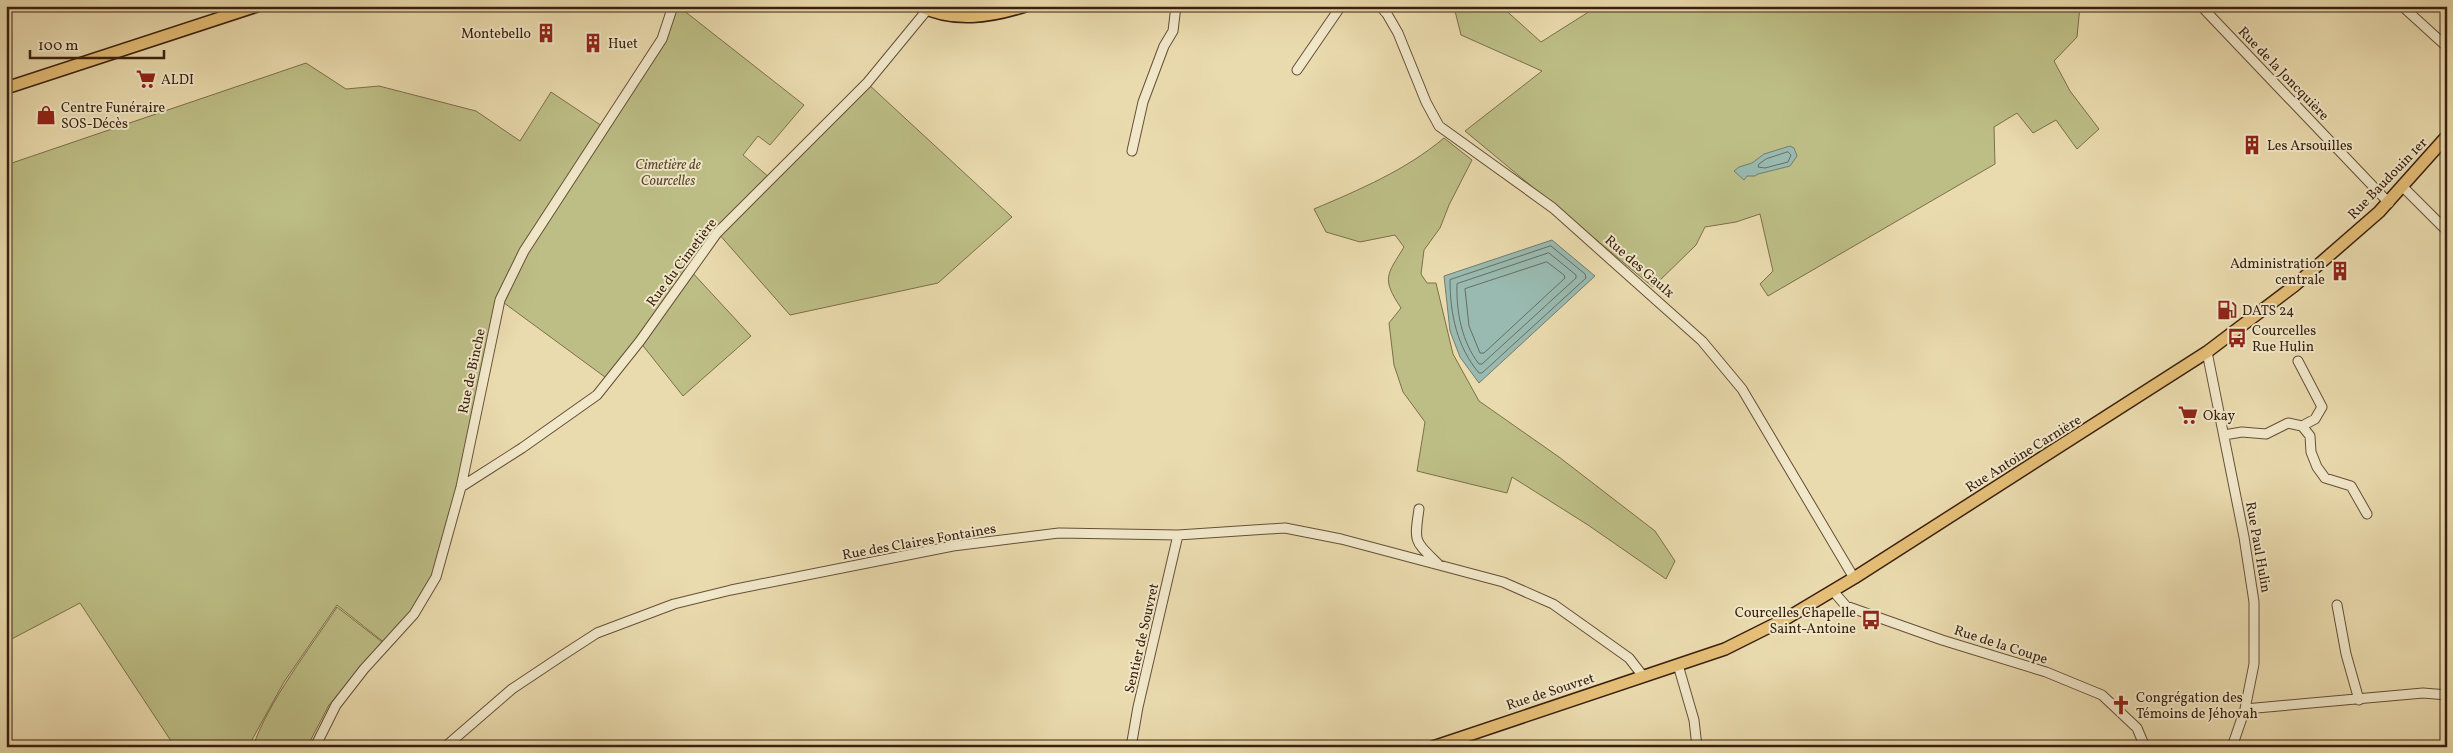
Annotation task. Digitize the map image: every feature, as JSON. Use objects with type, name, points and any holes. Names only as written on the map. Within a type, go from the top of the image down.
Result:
[{"type":"main road","points":[[6,88],[257,6]]},
{"type":"main road","points":[[924,8],[963,17],[994,15],[1025,6]]},
{"type":"main road","name":"Rue Baudouin 1er","points":[[2207,352],[2294,286],[2389,203],[2446,138]]},
{"type":"main road","name":"Rue Antoine Carnière","points":[[1854,578],[2207,352]]},
{"type":"main road","name":"Rue de Souvret","points":[[1433,747],[1725,649],[1787,618],[1854,578]]},
{"type":"street","name":"Rue de Binche","points":[[315,747],[336,705],[364,669],[414,614],[432,586],[461,486],[494,326],[507,283],[524,251],[662,39],[673,6]]},
{"type":"street","points":[[1132,151],[1143,102],[1164,46],[1173,31],[1176,6]]},
{"type":"street","points":[[1297,70],[1341,6]]},
{"type":"street","name":"Rue des Gaulx","points":[[1380,6],[1398,33],[1426,102],[1440,126],[1553,208],[1702,341],[1742,390],[1854,578]]},
{"type":"street","name":"Rue de la Joncquière","points":[[2201,6],[2389,203]]},
{"type":"street","points":[[2402,6],[2447,47]]},
{"type":"street","name":"Rue du Cimetière","points":[[461,486],[522,448],[597,395],[640,342],[717,233],[867,83],[924,8]]},
{"type":"street","points":[[2403,187],[2447,232]]},
{"type":"street","name":"Rue Paul Hulin","points":[[2207,352],[2254,602],[2254,664],[2245,710],[2232,747]]},
{"type":"street","points":[[2298,361],[2322,407],[2315,419],[2302,426]]},
{"type":"street","points":[[2224,435],[2242,432],[2266,434],[2288,422],[2302,426],[2310,436],[2311,452],[2325,478],[2351,486],[2367,514]]},
{"type":"street","points":[[1419,509],[1416,531],[1418,544],[1440,566]]},
{"type":"street","name":"Rue des Claires Fontaines","points":[[445,747],[512,689],[563,655],[597,634],[674,604],[731,590],[952,546],[1059,533],[1178,535],[1285,528],[1342,539],[1503,582],[1553,604],[1629,658],[1643,676]]},
{"type":"street","name":"Sentier de Souvret","points":[[1132,747],[1138,708],[1178,535]]},
{"type":"street","name":"Rue de la Coupe","points":[[1833,591],[1846,606],[1942,640],[2046,672],[2102,695],[2137,728],[2145,747]]},
{"type":"street","points":[[2337,605],[2346,654],[2358,700]]},
{"type":"street","points":[[1678,664],[1694,720],[1697,747]]},
{"type":"street","points":[[2245,710],[2423,694],[2447,695]]},
{"type":"green space","name":"Cimetière de Courcelles","points":[[673,6],[678,6],[804,105],[770,145],[758,136],[743,155],[770,178],[867,83],[1012,217],[938,283],[790,315],[718,233],[690,270],[751,336],[683,396],[640,342],[609,380],[500,300],[461,487],[432,586],[386,644],[337,605],[284,682],[248,747],[175,747],[80,603],[6,642],[6,165],[306,63],[346,89],[379,86],[476,111],[520,141],[551,92],[605,128],[662,39]]},
{"type":"green space","points":[[1459,6],[1501,6],[1541,42],[1598,6],[2080,6],[2077,37],[2054,61],[2070,91],[2099,129],[2077,149],[2056,120],[2033,133],[2017,113],[1994,127],[1995,164],[1768,296],[1760,284],[1773,271],[1760,214],[1736,222],[1705,227],[1696,245],[1653,287],[1465,131],[1542,71],[1461,35],[1455,11]]},
{"type":"green space","points":[[1444,138],[1472,160],[1449,205],[1440,228],[1424,250],[1421,274],[1427,283],[1436,283],[1453,354],[1479,401],[1559,457],[1655,531],[1675,561],[1666,579],[1588,525],[1512,477],[1507,493],[1417,471],[1425,422],[1403,392],[1394,365],[1389,323],[1401,308],[1391,290],[1389,283],[1390,271],[1404,247],[1395,235],[1360,242],[1326,232],[1314,209],[1365,187],[1398,170]]},
{"type":"green space","points":[[337,607],[382,642],[329,705],[307,747],[253,747],[268,712]]},
{"type":"water","points":[[1790,146],[1794,148],[1797,156],[1790,166],[1755,176],[1747,176],[1744,180],[1734,171],[1739,167],[1752,163],[1764,154]]},
{"type":"water","points":[[1552,240],[1595,276],[1479,383],[1460,357],[1450,331],[1444,276]]},
{"type":"place","name":"Montebello","points":[[546,33]]},
{"type":"place","name":"Huet","points":[[593,43]]},
{"type":"place","name":"ALDI","points":[[146,79]]},
{"type":"place","name":"Centre Funéraire SOS-Décès","points":[[46,115]]},
{"type":"place","name":"Les Arsouilles","points":[[2252,145]]},
{"type":"place","name":"Administration centrale","points":[[2340,271]]},
{"type":"place","name":"DATS 24","points":[[2227,310]]},
{"type":"place","name":"Courcelles Rue Hulin","points":[[2237,338]]},
{"type":"place","name":"Okay","points":[[2188,415]]},
{"type":"place","name":"Courcelles Chapelle Saint-Antoine","points":[[1871,620]]},
{"type":"place","name":"Congrégation des Témoins de Jéhovah","points":[[2121,705]]}]
